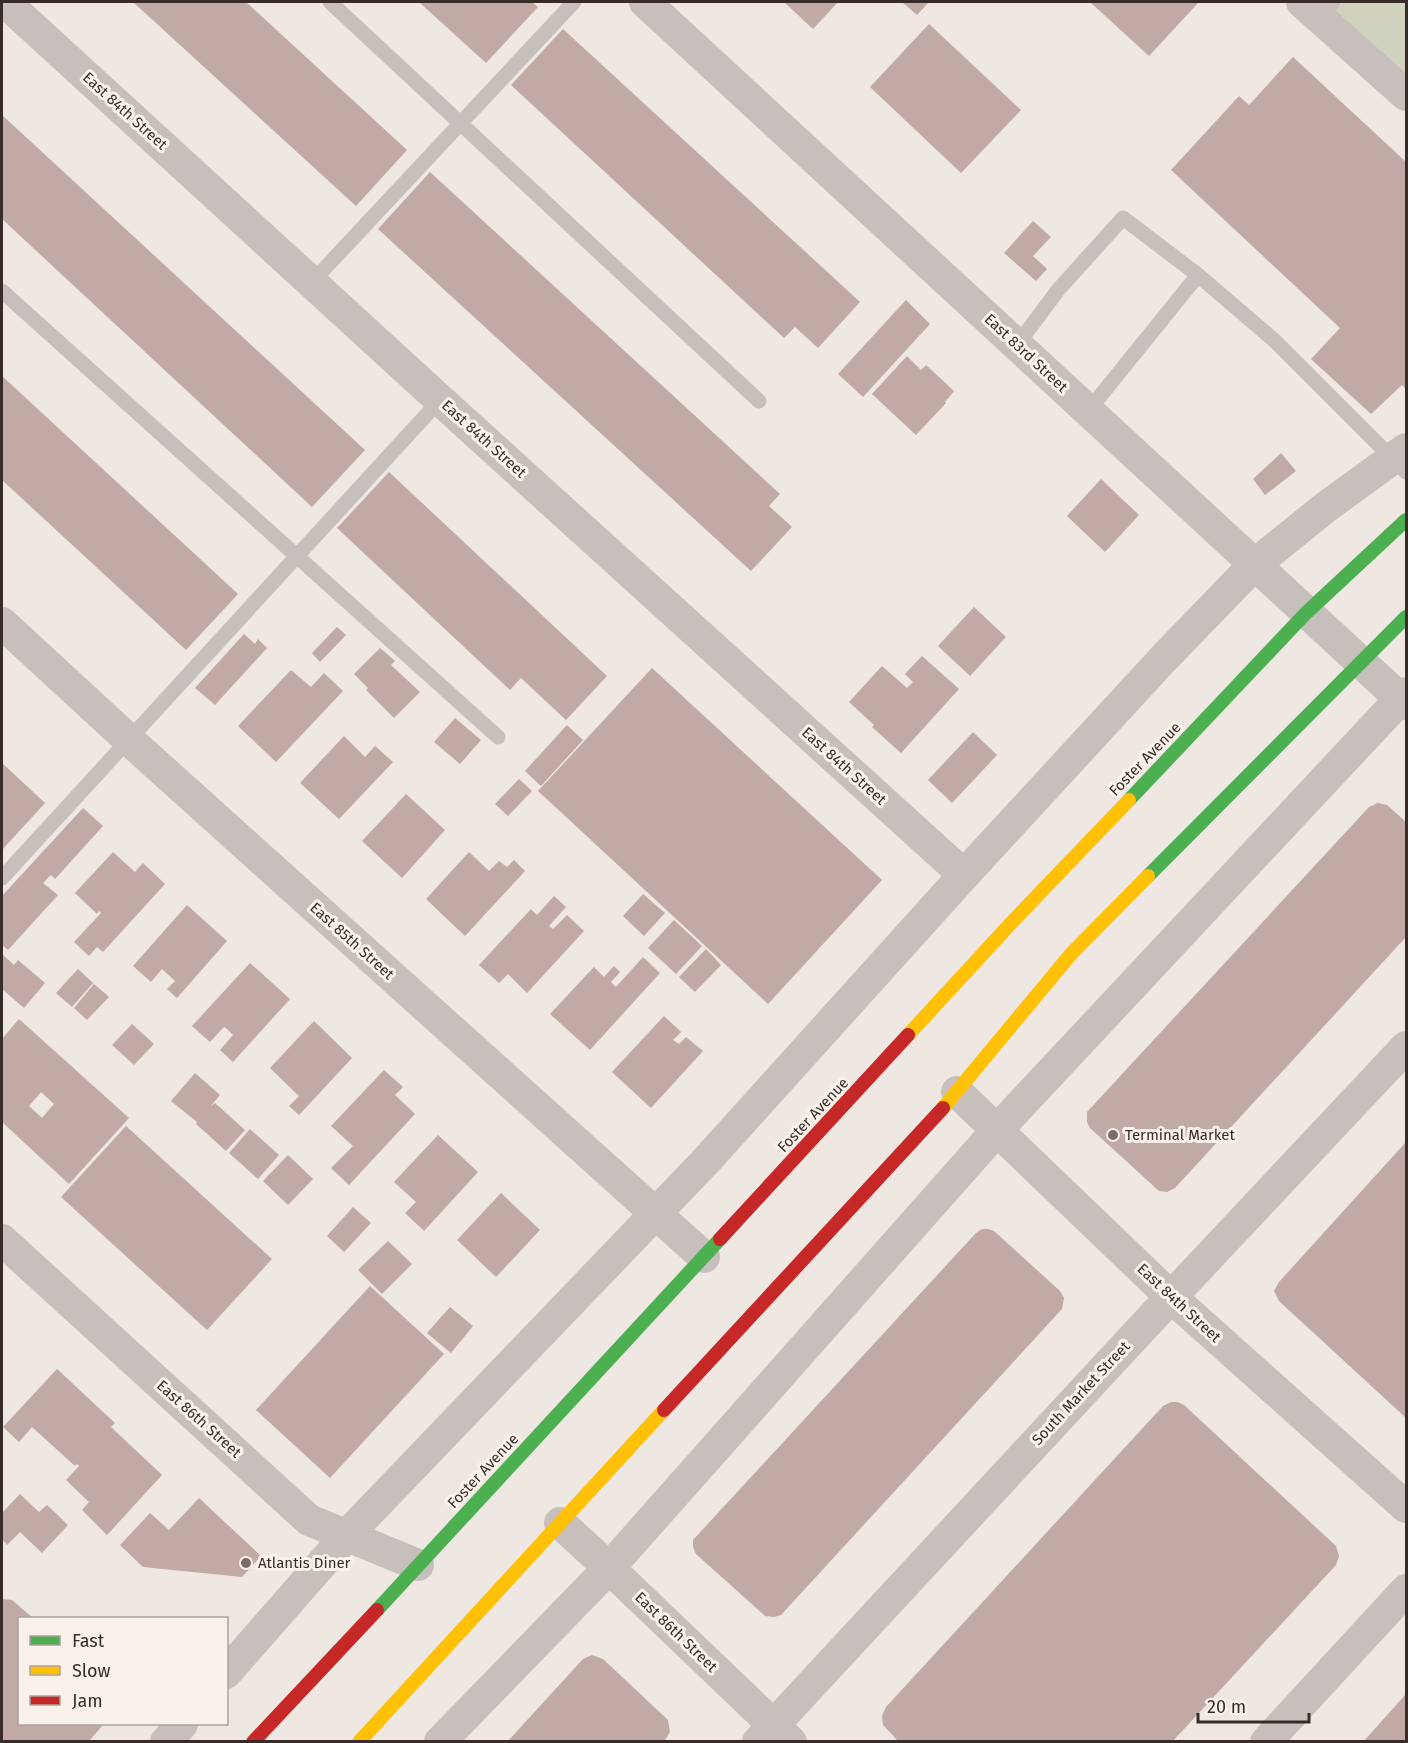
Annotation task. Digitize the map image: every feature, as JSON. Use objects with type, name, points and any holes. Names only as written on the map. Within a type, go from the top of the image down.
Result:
[{"type":"main road","name":"Foster Avenue","points":[[253,1742],[1013,921],[1306,613],[1407,520]]},
{"type":"main road","points":[[359,1742],[957,1092],[1071,954],[1407,617]]},
{"type":"street","name":"East 84th Street","points":[[5,2],[964,875]]},
{"type":"street","name":"East 83rd Street","points":[[645,2],[1306,613],[1405,699]]},
{"type":"street","points":[[1318,7],[1407,95]]},
{"type":"street","points":[[228,1671],[347,1535],[705,1162],[964,875],[1164,658],[1254,565],[1326,507],[1402,459]]},
{"type":"street","name":"East 85th Street","points":[[2,623],[704,1257]]},
{"type":"street","points":[[440,1742],[609,1568],[998,1130],[1405,699]]},
{"type":"street","name":"South Market Street","points":[[774,1736],[1171,1297],[1407,1047]]},
{"type":"street","name":"East 84th Street","points":[[957,1092],[1171,1297],[1407,1507]]},
{"type":"street","name":"East 86th Street","points":[[2,1240],[309,1520],[418,1565]]},
{"type":"street","name":"East 86th Street","points":[[560,1523],[609,1568],[774,1736]]},
{"type":"street","points":[[1266,1742],[1407,1590]]},
{"type":"street","points":[[166,1742],[181,1725]]},
{"type":"lane","points":[[330,2],[759,401]]},
{"type":"lane","points":[[312,282],[574,2]]},
{"type":"lane","points":[[1017,345],[1058,290],[1123,218],[1198,275],[1275,340],[1402,459]]},
{"type":"lane","points":[[1088,411],[1198,275]]},
{"type":"lane","points":[[2,291],[498,737]]},
{"type":"lane","points":[[2,878],[440,400]]},
{"type":"green space","points":[[1343,2],[1406,2],[1406,95],[1324,22]]},
{"type":"building","points":[[133,2],[246,2],[407,150],[356,206]]},
{"type":"building","points":[[419,2],[532,2],[538,7],[486,63]]},
{"type":"building","points":[[784,2],[838,2],[813,29]]},
{"type":"building","points":[[902,2],[929,2],[917,15]]},
{"type":"building","points":[[1090,2],[1199,2],[1149,56]]},
{"type":"building","points":[[929,24],[1021,110],[961,173],[870,87]]},
{"type":"building","points":[[563,29],[860,302],[818,348],[795,327],[784,338],[511,85]]},
{"type":"building","points":[[1293,57],[1406,162],[1406,389],[1402,385],[1371,414],[1311,359],[1340,328],[1171,170],[1239,96],[1249,105]]},
{"type":"building","points":[[2,115],[365,450],[312,507],[2,219]]},
{"type":"building","points":[[430,172],[780,494],[769,506],[792,527],[751,571],[378,229]]},
{"type":"building","points":[[1033,221],[1051,237],[1033,256],[1047,269],[1036,281],[1004,253]]},
{"type":"building","points":[[906,300],[930,324],[863,397],[838,374]]},
{"type":"building","points":[[907,356],[921,370],[926,365],[954,391],[916,435],[872,394]]},
{"type":"building","points":[[2,376],[238,594],[186,650],[2,480]]},
{"type":"building","points":[[1281,453],[1296,471],[1265,495],[1253,479]]},
{"type":"building","points":[[389,472],[607,676],[566,720],[521,678],[510,690],[337,528]]},
{"type":"building","points":[[1101,479],[1139,515],[1105,552],[1067,516]]},
{"type":"building","points":[[974,607],[1006,637],[970,676],[938,646]]},
{"type":"building","points":[[337,627],[346,635],[320,662],[312,653]]},
{"type":"building","points":[[244,634],[255,644],[258,639],[267,648],[215,705],[195,688]]},
{"type":"building","points":[[380,648],[395,661],[391,665],[420,692],[394,718],[366,690],[368,688],[354,674]]},
{"type":"building","points":[[922,656],[959,689],[901,753],[849,702],[882,666],[907,688],[913,682],[905,674]]},
{"type":"building","points":[[652,668],[882,880],[768,1004],[538,791]]},
{"type":"building","points":[[291,670],[311,687],[324,673],[343,691],[276,762],[238,726]]},
{"type":"building","points":[[455,718],[481,740],[460,764],[434,742]]},
{"type":"building","points":[[567,725],[583,740],[541,786],[525,771]]},
{"type":"building","points":[[973,732],[997,755],[952,803],[928,780]]},
{"type":"building","points":[[344,736],[365,757],[375,746],[393,762],[339,819],[300,783]]},
{"type":"building","points":[[2,763],[45,803],[2,850]]},
{"type":"building","points":[[519,779],[532,791],[508,816],[495,804]]},
{"type":"building","points":[[406,794],[445,830],[402,878],[362,841]]},
{"type":"building","points":[[1378,803],[1387,805],[1406,822],[1406,937],[1175,1188],[1167,1192],[1159,1191],[1090,1128],[1087,1122],[1087,1112],[1369,807]]},
{"type":"building","points":[[83,808],[103,826],[55,879],[51,875],[43,883],[58,895],[8,950],[2,945],[2,896]]},
{"type":"building","points":[[113,852],[135,872],[143,863],[165,884],[103,952],[97,947],[89,956],[74,942],[101,913],[99,911],[97,914],[75,893]]},
{"type":"building","points":[[469,852],[489,871],[499,861],[507,867],[514,860],[525,871],[465,936],[426,899]]},
{"type":"building","points":[[643,894],[665,913],[644,936],[623,916]]},
{"type":"building","points":[[554,896],[566,907],[549,926],[553,929],[567,915],[584,931],[527,993],[508,974],[499,983],[479,965],[531,909],[537,915]]},
{"type":"building","points":[[187,905],[227,941],[177,998],[167,989],[175,981],[162,969],[151,982],[133,966]]},
{"type":"building","points":[[674,920],[702,946],[676,974],[648,948]]},
{"type":"building","points":[[706,949],[721,965],[695,992],[679,977]]},
{"type":"building","points":[[2,954],[14,965],[18,960],[45,983],[24,1008],[2,989]]},
{"type":"building","points":[[643,957],[660,973],[590,1050],[550,1014],[594,967],[604,977],[614,966],[620,972],[611,982],[616,987]]},
{"type":"building","points":[[250,963],[290,999],[233,1062],[220,1050],[233,1035],[227,1029],[224,1027],[210,1042],[192,1026]]},
{"type":"building","points":[[78,969],[93,983],[72,1007],[56,993]]},
{"type":"building","points":[[94,984],[109,997],[87,1020],[74,1008]]},
{"type":"building","points":[[664,1016],[681,1032],[673,1040],[679,1044],[686,1037],[703,1051],[651,1108],[612,1072]]},
{"type":"building","points":[[19,1019],[129,1118],[69,1184],[2,1122],[2,1039]],"holes":[[[41,1092],[54,1104],[42,1118],[29,1106]]]},
{"type":"building","points":[[314,1021],[352,1058],[299,1115],[289,1106],[299,1096],[270,1068]]},
{"type":"building","points":[[132,1024],[154,1044],[134,1065],[112,1045]]},
{"type":"building","points":[[384,1070],[403,1087],[395,1095],[415,1114],[349,1185],[331,1168],[353,1146],[331,1126]]},
{"type":"building","points":[[195,1073],[220,1095],[210,1107],[215,1103],[245,1130],[226,1151],[196,1124],[197,1122],[171,1101]]},
{"type":"building","points":[[126,1126],[272,1259],[207,1330],[61,1197]]},
{"type":"building","points":[[250,1129],[279,1155],[258,1179],[229,1153]]},
{"type":"building","points":[[438,1135],[478,1172],[424,1231],[405,1213],[416,1202],[394,1182]]},
{"type":"building","points":[[1406,1142],[1406,1418],[1279,1301],[1274,1291],[1279,1282]]},
{"type":"building","points":[[288,1155],[313,1179],[288,1205],[263,1181]]},
{"type":"building","points":[[501,1193],[540,1230],[496,1277],[457,1240]]},
{"type":"building","points":[[353,1207],[371,1223],[344,1252],[327,1236]]},
{"type":"building","points":[[982,1229],[994,1231],[1060,1291],[1064,1298],[1062,1309],[781,1615],[765,1616],[696,1554],[693,1540]]},
{"type":"building","points":[[388,1241],[412,1264],[382,1294],[358,1270]]},
{"type":"building","points":[[370,1286],[444,1354],[330,1478],[256,1410]]},
{"type":"building","points":[[450,1307],[473,1326],[451,1353],[427,1333]]},
{"type":"building","points":[[57,1369],[115,1423],[111,1427],[162,1475],[107,1535],[82,1510],[89,1502],[66,1480],[79,1466],[77,1464],[75,1466],[32,1427],[19,1442],[3,1427]]},
{"type":"building","points":[[1171,1402],[1184,1405],[1336,1546],[1339,1556],[1336,1565],[1172,1742],[899,1742],[883,1725],[882,1716],[886,1707],[1163,1406]]},
{"type":"building","points":[[20,1494],[39,1512],[47,1505],[68,1525],[42,1553],[20,1532],[7,1545],[2,1539],[2,1513]]},
{"type":"building","points":[[199,1498],[261,1556],[242,1577],[143,1567],[120,1545],[150,1513],[169,1530]]},
{"type":"building","points":[[2,1599],[12,1600],[32,1617],[18,1617],[18,1725],[103,1725],[88,1742],[2,1742]]},
{"type":"building","points":[[592,1655],[603,1659],[668,1720],[670,1732],[665,1740],[507,1742],[583,1659]]},
{"type":"building","points":[[1406,1694],[1406,1742],[1363,1742]]},
{"type":"traffic: fast","points":[[1129,800],[1306,613],[1406,520]]},
{"type":"traffic: fast","points":[[1148,876],[1406,617]]},
{"type":"traffic: fast","points":[[377,1610],[720,1239]]},
{"type":"traffic: slow","points":[[908,1035],[1129,800]]},
{"type":"traffic: slow","points":[[943,1108],[1071,954],[1148,876]]},
{"type":"traffic: slow","points":[[359,1742],[664,1410]]},
{"type":"traffic: jam","points":[[720,1239],[908,1035]]},
{"type":"traffic: jam","points":[[664,1410],[943,1108]]},
{"type":"traffic: jam","points":[[253,1742],[377,1610]]},
{"type":"place","name":"Terminal Market","points":[[1113,1135]]},
{"type":"place","name":"Atlantis Diner","points":[[246,1563]]}]
